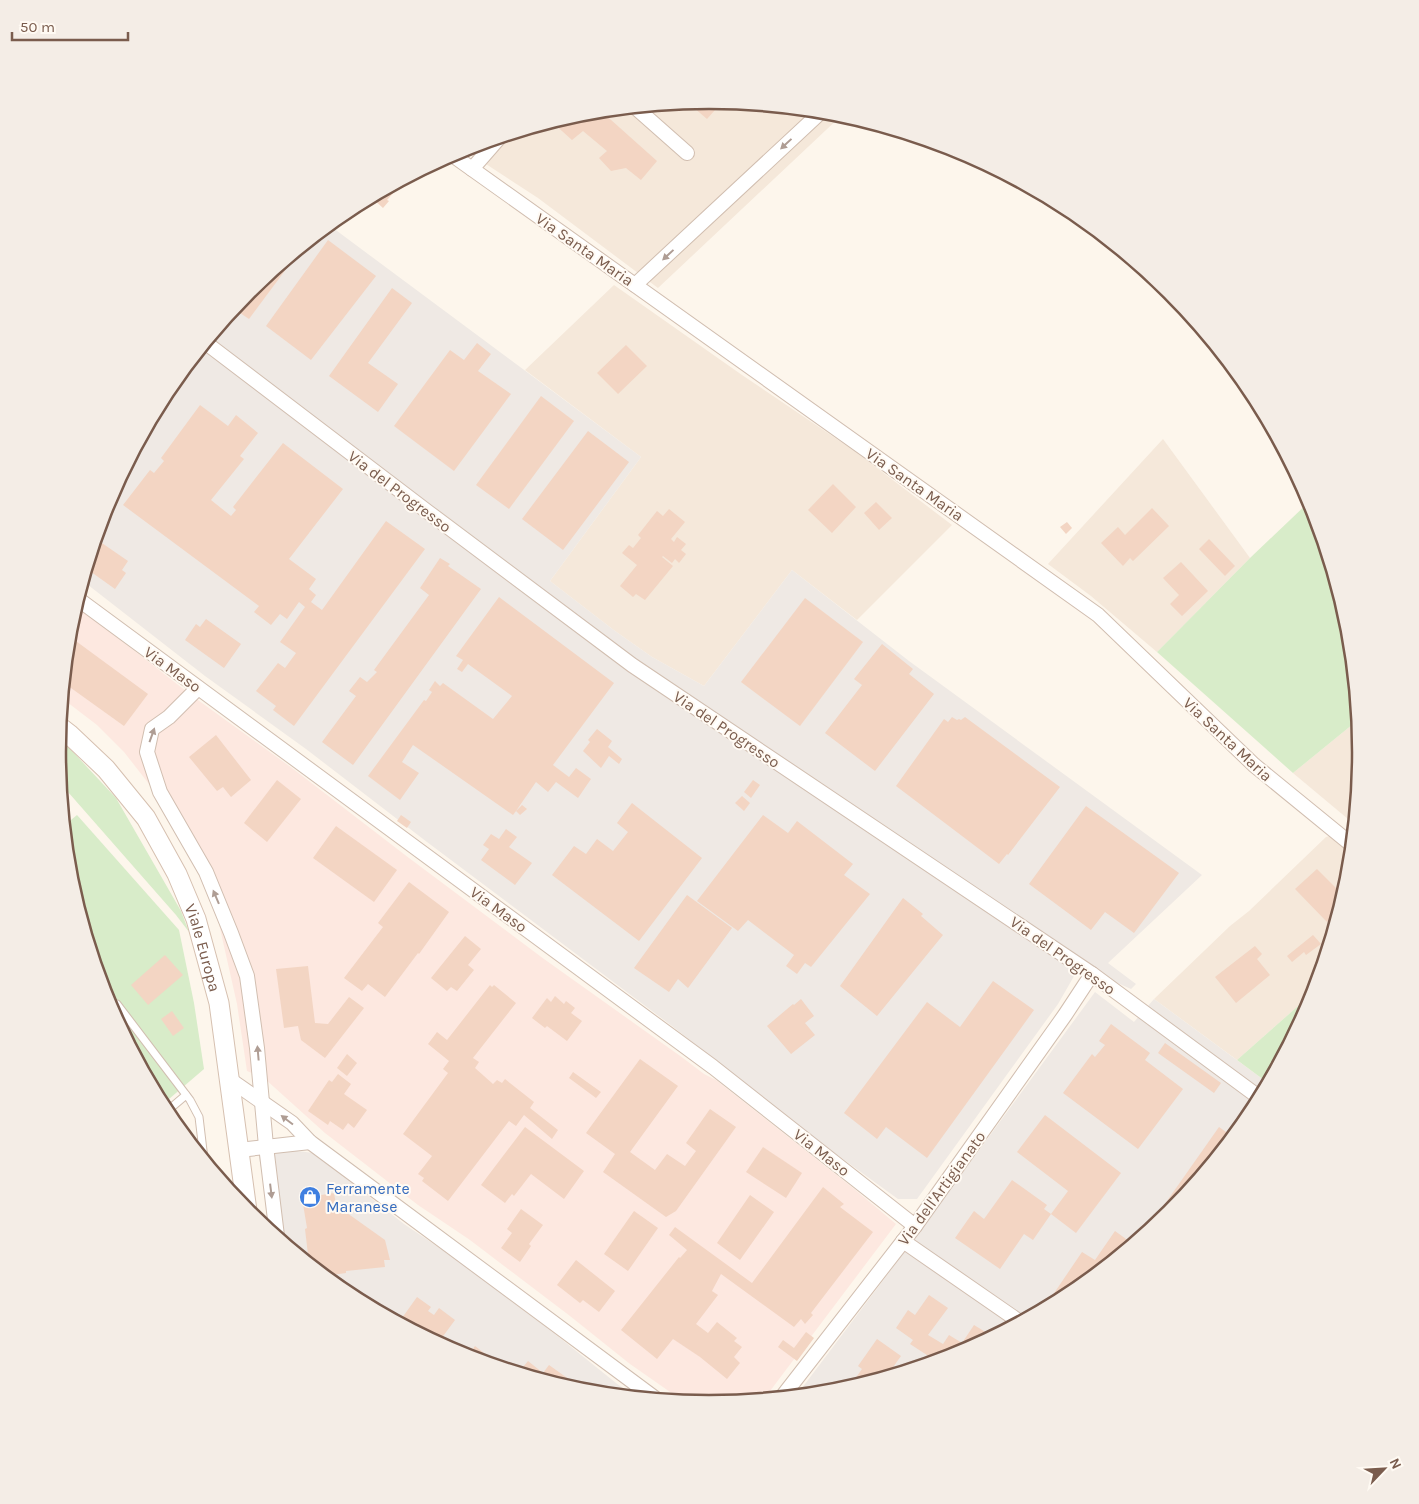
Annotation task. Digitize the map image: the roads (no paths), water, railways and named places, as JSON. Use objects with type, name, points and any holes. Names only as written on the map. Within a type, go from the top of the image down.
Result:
[{"type":"main road","name":"Viale Europa","points":[[67,732],[106,769],[146,818],[177,874],[196,919],[219,1003],[245,1196]]},
{"type":"street","points":[[641,113],[687,153]]},
{"type":"street","points":[[636,286],[815,118]]},
{"type":"street","points":[[472,169],[491,148]]},
{"type":"street","name":"Via Santa Maria","points":[[459,160],[1098,614],[1254,765],[1346,840]]},
{"type":"street","name":"Via del Progresso","points":[[210,346],[632,665],[1092,974],[1254,1094]]},
{"type":"street","name":"Via Maso","points":[[84,604],[713,1067],[915,1226]]},
{"type":"street","points":[[198,688],[169,717],[152,729],[147,752],[160,792],[206,872],[247,976],[258,1048],[266,1146],[276,1227]]},
{"type":"street","name":"Via dell'Artigianato","points":[[787,1391],[915,1226],[1092,974]]},
{"type":"street","points":[[230,1079],[292,1123],[310,1142],[647,1392]]},
{"type":"street","points":[[239,1150],[310,1142]]},
{"type":"street","points":[[903,1241],[1014,1318]]},
{"type":"lane","points":[[119,1007],[186,1095],[199,1117],[203,1148]]},
{"type":"lane","points":[[173,1106],[186,1095]]},
{"type":"place","name":"Ferramente Maranese","points":[[310,1197]]}]
